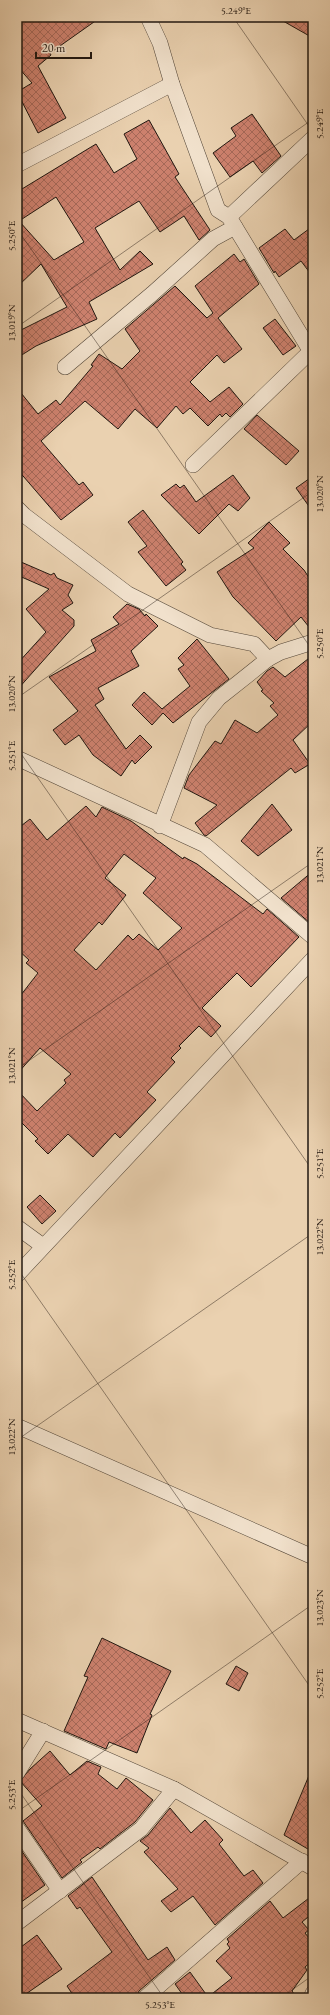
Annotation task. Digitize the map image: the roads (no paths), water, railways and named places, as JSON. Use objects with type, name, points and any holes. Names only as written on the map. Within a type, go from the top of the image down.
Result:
[{"type":"street","points":[[148,17],[160,43],[172,84],[218,210],[232,222],[312,351],[193,465]]},
{"type":"street","points":[[17,165],[172,84]]},
{"type":"street","points":[[65,367],[152,294],[232,222],[313,138]]},
{"type":"street","points":[[17,508],[24,515],[128,594],[210,635],[254,644],[268,659]]},
{"type":"street","points":[[160,826],[199,722],[219,698],[268,659],[281,652],[313,642]]},
{"type":"street","points":[[17,758],[160,826],[205,845],[313,937]]},
{"type":"street","points":[[17,1275],[313,959]]},
{"type":"street","points":[[17,1227],[44,1246]]},
{"type":"street","points":[[17,1426],[313,1557]]},
{"type":"street","points":[[17,1720],[174,1789],[308,1864],[145,1998]]},
{"type":"street","points":[[17,1773],[43,1731]]},
{"type":"street","points":[[17,1922],[141,1829],[174,1789]]},
{"type":"street","points":[[17,1828],[60,1891]]},
{"type":"street","points":[[311,1998],[313,1993]]}]
